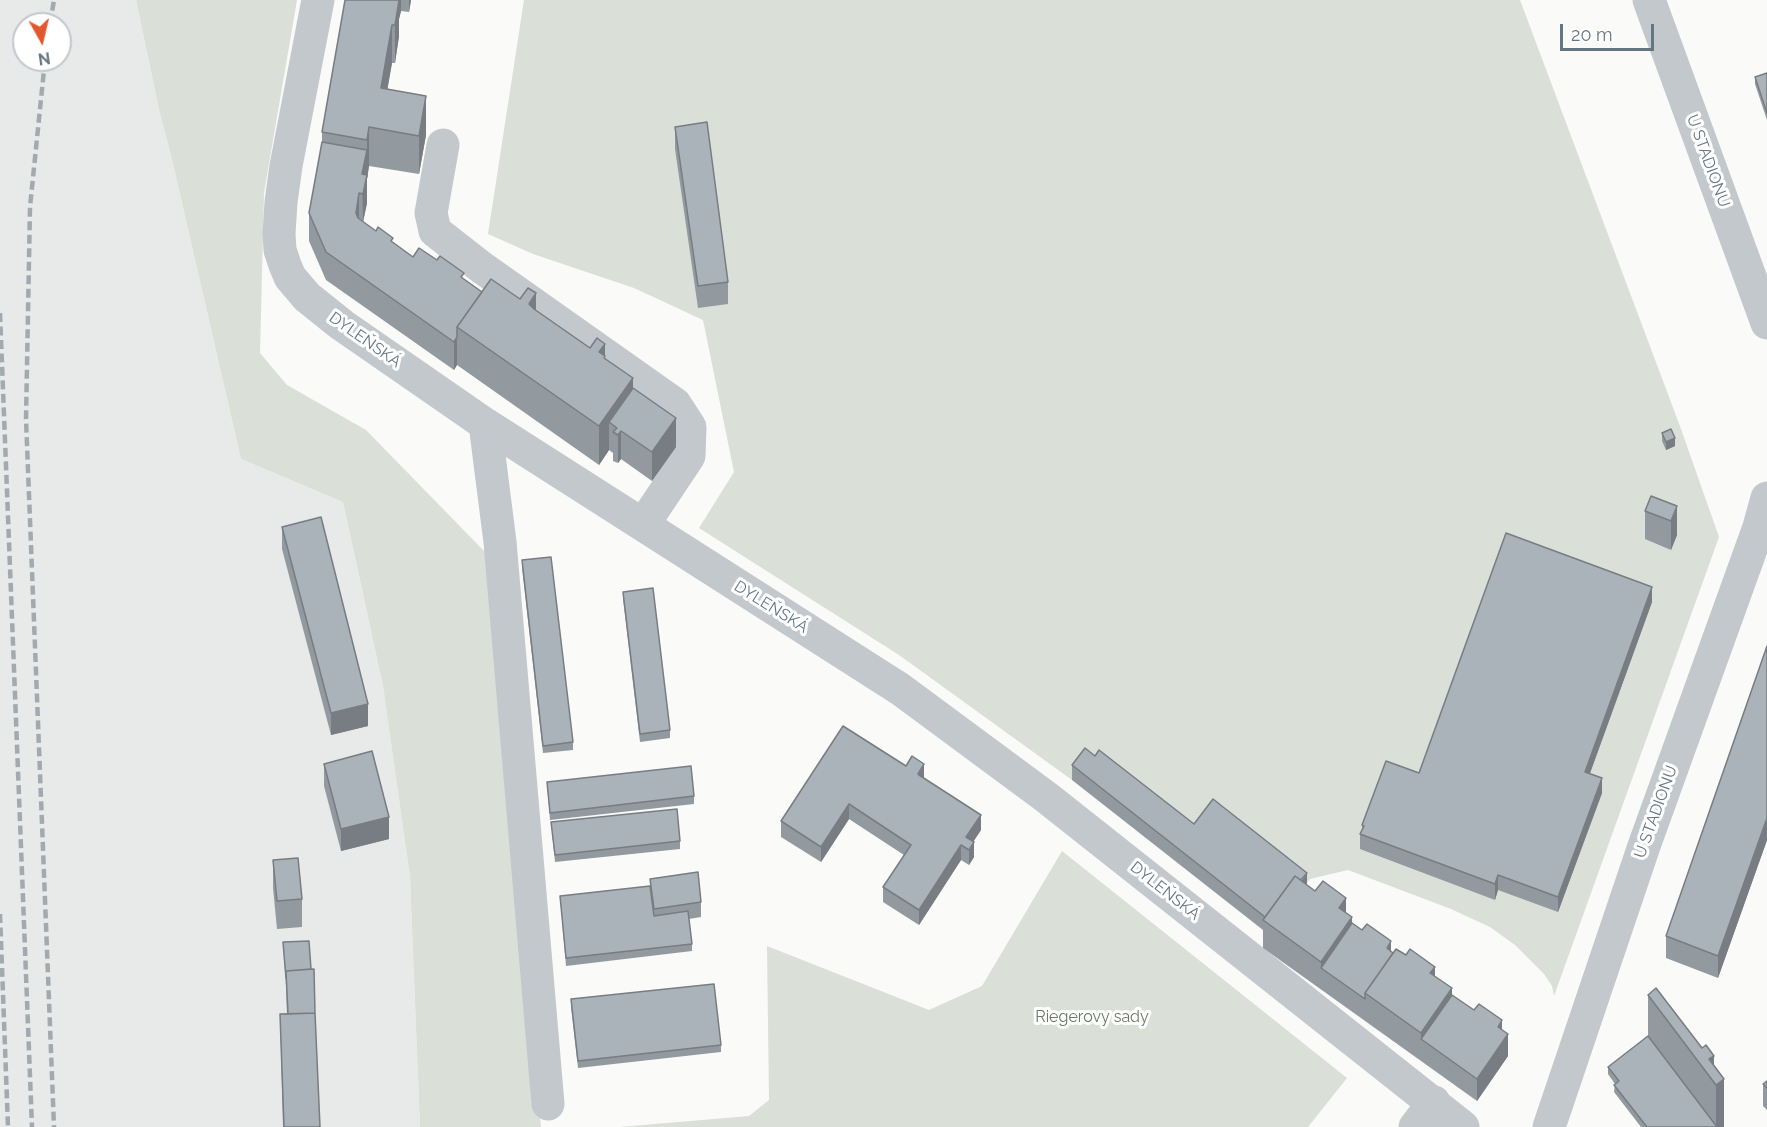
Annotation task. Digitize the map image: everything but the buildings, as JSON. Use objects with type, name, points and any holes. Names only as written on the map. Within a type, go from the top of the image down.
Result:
[{"type":"street","name":"DYLEŇSKÁ","points":[[318,0],[281,202],[280,250],[290,278],[297,286],[319,307],[485,424],[900,689],[1046,797],[1424,1115],[1464,1127]]},
{"type":"street","name":"U STADIONU","points":[[1649,0],[1767,323]]},
{"type":"street","points":[[443,145],[431,213],[435,231],[481,267],[675,404],[690,427],[689,456],[643,525]]},
{"type":"street","points":[[485,424],[500,542],[548,1104]]},
{"type":"street","name":"U STADIONU","points":[[1550,1127],[1640,856],[1767,498]]},
{"type":"shaded area","points":[[0,0],[136,0],[160,114],[241,459],[343,502],[383,686],[410,877],[420,1127],[0,1127]]},
{"type":"green space","points":[[136,0],[297,0],[264,193],[260,353],[287,385],[366,430],[487,554],[541,1127],[420,1127],[410,877],[383,686],[343,502],[241,459],[160,114]]},
{"type":"green space","points":[[524,0],[1520,0],[1681,429],[1719,537],[1554,996],[1552,986],[1544,974],[1515,945],[1490,927],[1451,909],[1348,870],[1310,879],[1305,885],[1273,848],[1221,804],[1194,838],[1084,763],[1072,780],[899,655],[699,528],[734,472],[703,320],[634,288],[533,254],[488,234]]},
{"type":"green space","name":"Riegerovy sady","points":[[1062,851],[1347,1078],[1308,1127],[620,1127],[749,1116],[769,1100],[767,946],[929,1010],[982,986]]},
{"type":"railway","points":[[52,12],[54,0]]},
{"type":"railway","points":[[44,72],[30,207],[26,419],[54,1127]]},
{"type":"railway","points":[[0,313],[32,1127]]},
{"type":"railway","points":[[0,914],[8,1127]]}]
